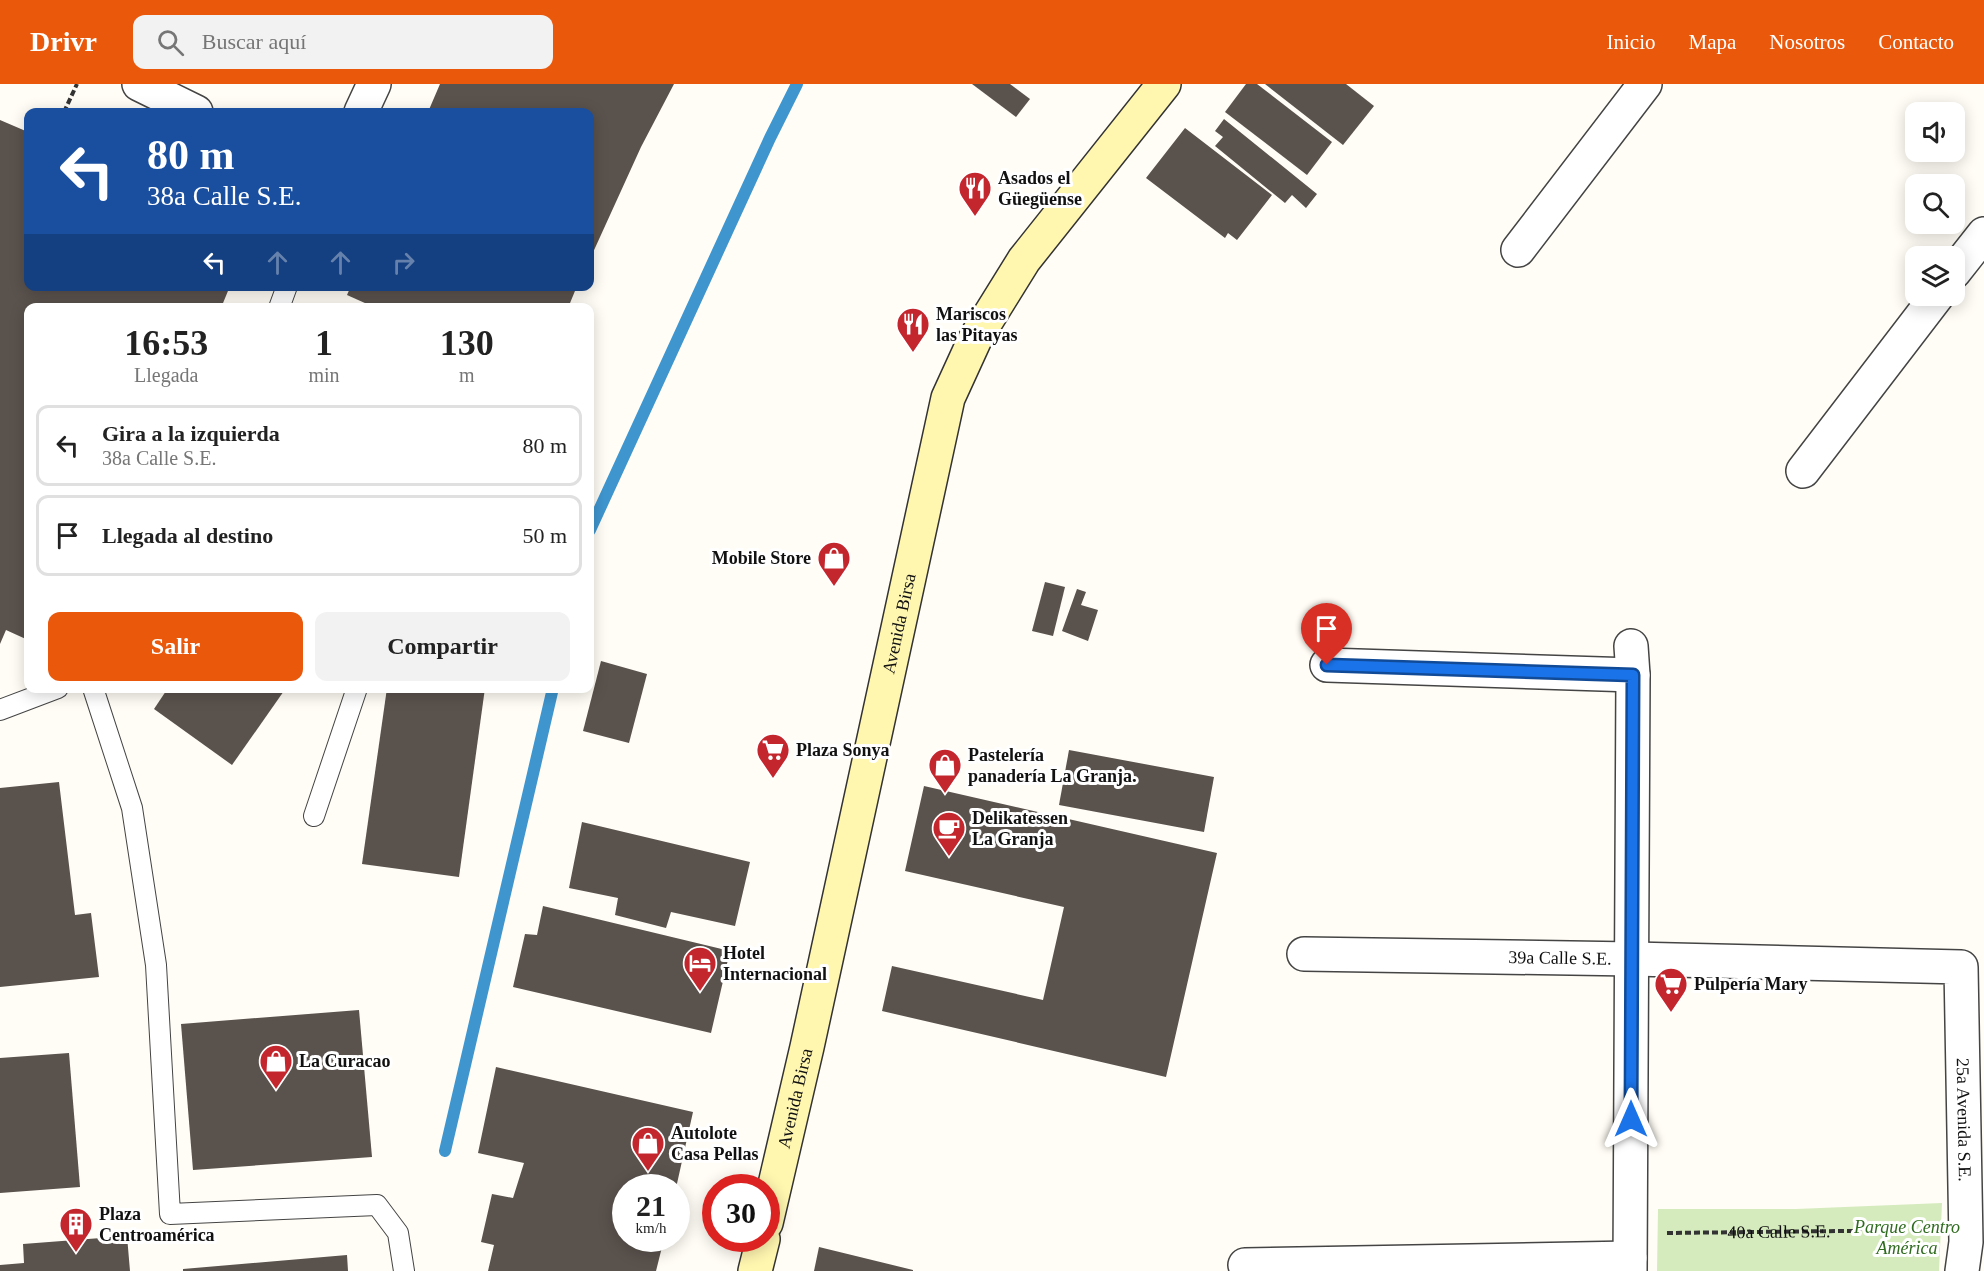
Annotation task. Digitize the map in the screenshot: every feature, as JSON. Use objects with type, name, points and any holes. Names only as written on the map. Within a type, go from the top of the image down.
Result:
[{"type":"street","points":[[139,84],[188,108]]},
{"type":"street","points":[[363,108],[374,84]]},
{"type":"street","name":"Avenida Birsa","points":[[777,1174],[948,398],[975,339],[1024,260],[1164,84]]},
{"type":"street","points":[[1518,250],[1645,84]]},
{"type":"street","points":[[1965,258],[1984,234]]},
{"type":"street","points":[[1803,471],[1929,306]]},
{"type":"street","points":[[1245,1265],[1630,1254],[1633,959],[1632,660],[1327,665]]},
{"type":"street","name":"39a Calle S.E.","points":[[1304,954],[1961,967]]},
{"type":"street","name":"25a Avenida S.E.","points":[[1961,967],[1970,1246]]},
{"type":"street","points":[[756,1271],[760,1252]]},
{"type":"lane","points":[[0,710],[45,693]]},
{"type":"lane","points":[[95,693],[132,808],[156,965],[170,1214],[377,1205],[398,1233],[404,1271]]},
{"type":"lane","points":[[314,816],[355,693]]},
{"type":"path","points":[[66,108],[77,84]]},
{"type":"path","name":"40a Calle S.E.","points":[[1630,1254],[1970,1246]]},
{"type":"green space","name":"Parque Centro América","points":[[1942,1203],[1939,1271],[1657,1271],[1658,1209],[1796,1209]]},
{"type":"building","points":[[440,84],[674,84],[641,147],[594,250],[594,108],[430,108]]},
{"type":"building","points":[[972,84],[1010,84],[1030,99],[1016,117]]},
{"type":"building","points":[[1246,84],[1257,84],[1332,142],[1307,175],[1225,112]]},
{"type":"building","points":[[1265,84],[1346,84],[1374,106],[1343,145]]},
{"type":"building","points":[[1224,119],[1317,194],[1306,208],[1292,195],[1285,203],[1215,146],[1223,137],[1215,131]]},
{"type":"building","points":[[0,120],[24,130],[24,291],[228,291],[223,303],[24,303],[24,638],[6,630],[0,644]]},
{"type":"building","points":[[1185,128],[1272,195],[1237,240],[1228,233],[1225,238],[1146,178]]},
{"type":"building","points":[[349,291],[575,291],[570,303],[365,303],[347,295]]},
{"type":"building","points":[[1045,582],[1065,587],[1053,636],[1032,631]]},
{"type":"building","points":[[1077,589],[1086,592],[1081,605],[1098,610],[1088,641],[1062,631]]},
{"type":"building","points":[[601,661],[647,674],[629,743],[583,731]]},
{"type":"building","points":[[165,693],[282,693],[232,765],[154,709]]},
{"type":"building","points":[[386,693],[484,693],[459,877],[362,864]]},
{"type":"building","points":[[1069,750],[1214,777],[1204,832],[1059,805]]},
{"type":"building","points":[[59,782],[75,915],[91,913],[99,977],[0,987],[0,788]]},
{"type":"building","points":[[924,786],[1217,853],[1166,1077],[882,1011],[892,966],[1043,1000],[1064,907],[905,871]]},
{"type":"building","points":[[582,822],[750,862],[735,926],[671,912],[666,928],[615,915],[618,898],[569,888]]},
{"type":"building","points":[[543,906],[730,951],[711,1033],[513,987],[525,934],[537,935]]},
{"type":"building","name":"La Curacao","points":[[359,1010],[372,1157],[193,1170],[181,1024]]},
{"type":"building","points":[[69,1053],[80,1187],[0,1193],[0,1058]]},
{"type":"building","points":[[496,1067],[693,1112],[679,1174],[612,1174],[612,1252],[661,1252],[656,1271],[488,1271],[494,1245],[481,1242],[492,1194],[513,1198],[524,1163],[478,1153]]},
{"type":"building","name":"Plaza Centroamérica","points":[[127,1236],[130,1271],[0,1271],[0,1265],[24,1263],[23,1244]]},
{"type":"building","points":[[819,1247],[913,1270],[913,1271],[814,1271]]},
{"type":"building","name":"Plaza Centroamérica","points":[[347,1255],[348,1271],[183,1271],[183,1269]]},
{"type":"waterway","points":[[594,521],[797,84]]},
{"type":"waterway","points":[[445,1151],[552,693]]},
{"type":"place","name":"Asados el Güegüense","points":[[975,217]]},
{"type":"place","name":"Mariscos las Pitayas","points":[[913,353]]},
{"type":"place","name":"Mobile Store","points":[[834,587]]},
{"type":"place","name":"Plaza Sonya","points":[[773,779]]},
{"type":"place","name":"Pastelería panadería La Granja.","points":[[945,794]]},
{"type":"place","name":"Delikatessen La Granja","points":[[949,857]]},
{"type":"place","name":"Hotel Internacional","points":[[700,992]]},
{"type":"place","name":"Pulpería Mary","points":[[1671,1013]]},
{"type":"place","name":"La Curacao","points":[[276,1090]]},
{"type":"place","name":"Autolote Casa Pellas","points":[[648,1172]]},
{"type":"place","name":"Plaza Centroamérica","points":[[76,1253]]},
{"type":"route","points":[[1327,665],[1633,675],[1631,1119]]}]
